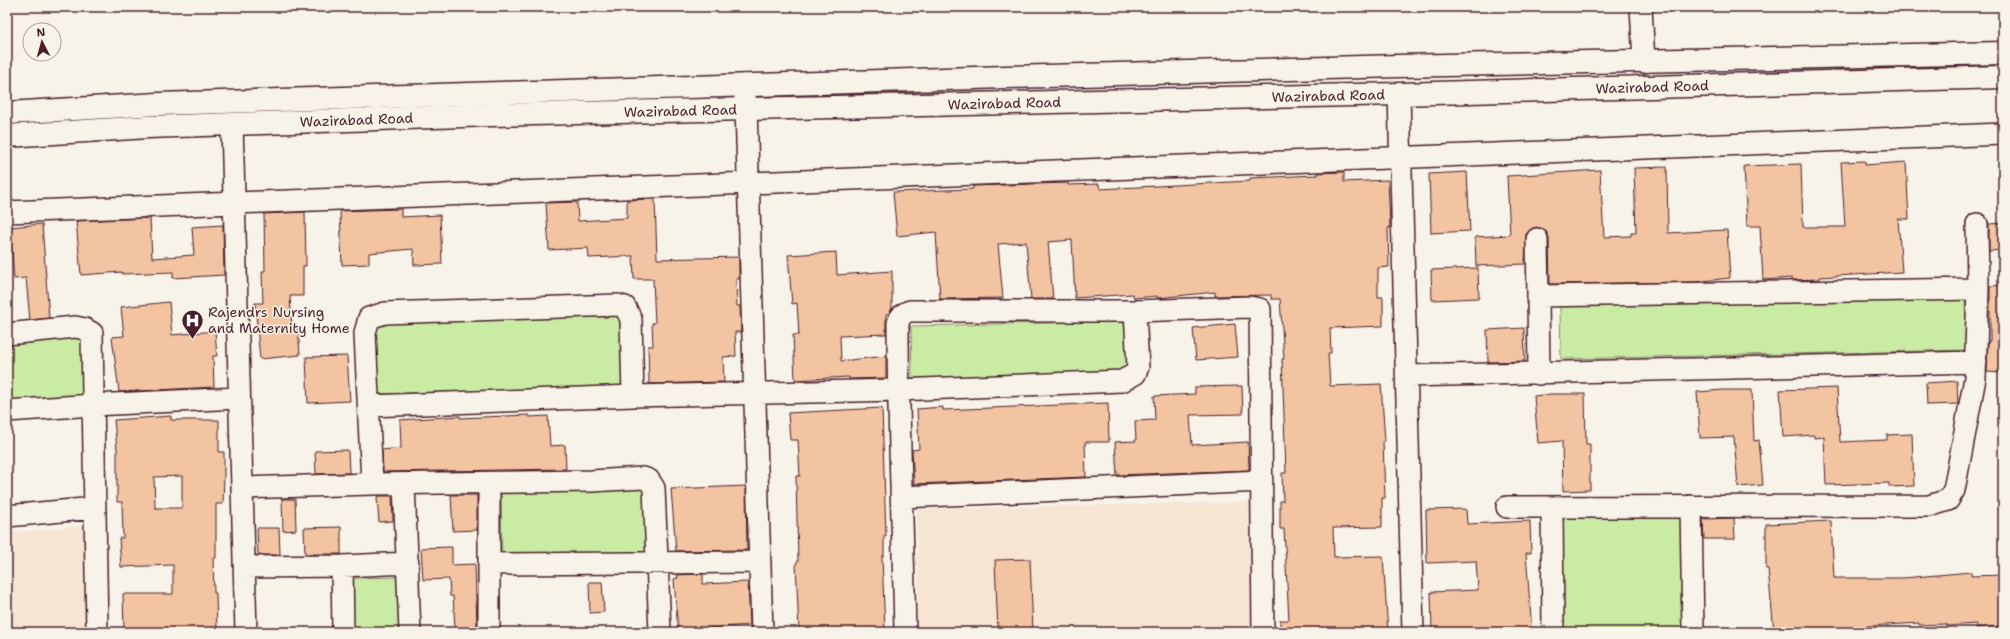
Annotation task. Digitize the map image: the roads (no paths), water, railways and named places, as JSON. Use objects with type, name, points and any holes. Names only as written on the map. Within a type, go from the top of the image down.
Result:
[{"type":"highway","name":"Wazirabad Road","points":[[7,113],[166,103],[744,85],[1398,66],[1644,62],[2003,53]]},
{"type":"highway","name":"Wazirabad Road","points":[[7,136],[148,127],[746,108],[1399,94],[2003,77]]},
{"type":"street","points":[[1641,7],[1644,62]]},
{"type":"street","points":[[744,85],[749,183],[762,632]]},
{"type":"street","points":[[1399,94],[1413,632]]},
{"type":"street","points":[[232,124],[246,632]]},
{"type":"street","points":[[7,212],[2003,134]]},
{"type":"street","points":[[1507,507],[1929,506],[1948,500],[1954,490],[1976,378],[1978,289],[1977,224]]},
{"type":"street","points":[[1537,239],[1539,374]]},
{"type":"street","points":[[1538,296],[1978,289]]},
{"type":"street","points":[[372,484],[366,326],[369,318],[385,313],[618,305],[625,308],[631,319],[633,396]]},
{"type":"street","points":[[905,632],[898,390],[898,323],[904,312],[1135,311],[1249,307],[1260,309],[1263,632]]},
{"type":"street","points":[[369,406],[755,392],[898,390],[1122,381],[1136,374],[1138,367],[1135,311]]},
{"type":"street","points":[[7,334],[75,327],[85,329],[92,333],[97,632]]},
{"type":"street","points":[[1407,376],[1539,374],[1976,362]]},
{"type":"street","points":[[7,411],[240,398]]},
{"type":"street","points":[[242,488],[643,478],[650,480],[654,488],[660,632]]},
{"type":"street","points":[[902,497],[1262,481]]},
{"type":"street","points":[[489,483],[489,632]]},
{"type":"street","points":[[404,484],[410,632]]},
{"type":"street","points":[[1691,506],[1693,632]]},
{"type":"street","points":[[1552,507],[1553,632]]},
{"type":"street","points":[[7,516],[95,508]]},
{"type":"street","points":[[490,564],[760,562]]},
{"type":"street","points":[[244,567],[342,566],[408,563]]},
{"type":"street","points":[[342,566],[343,632]]},
{"type":"place","name":"Rajendrs Nursing and Maternity Home","points":[[193,340]]}]
